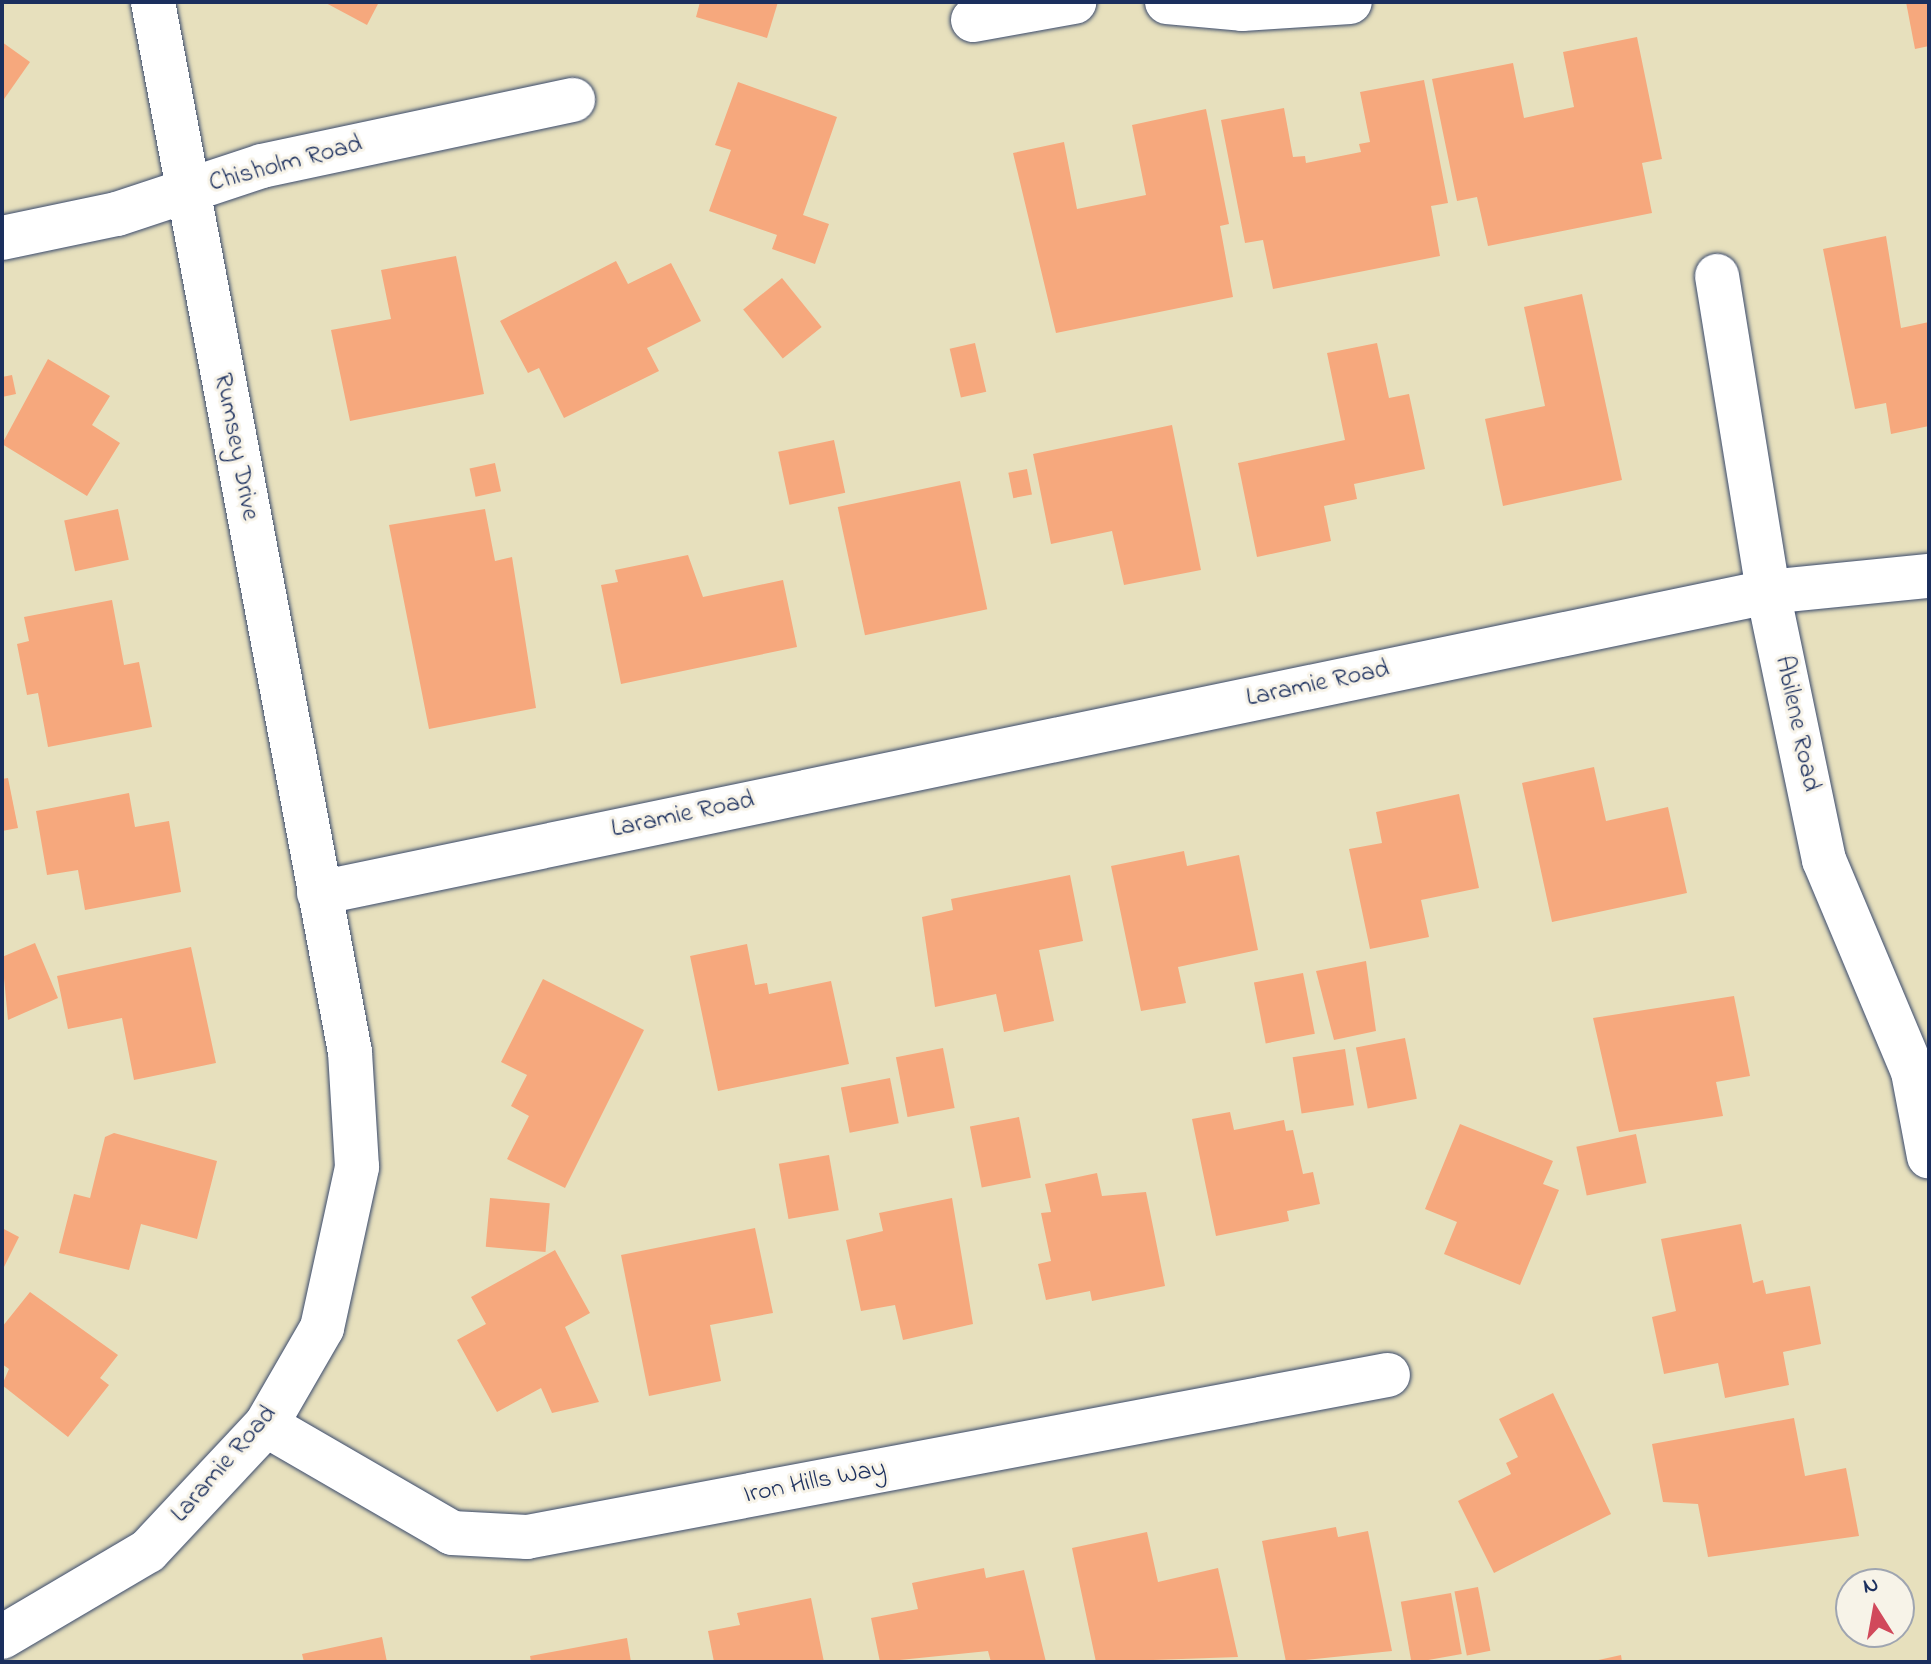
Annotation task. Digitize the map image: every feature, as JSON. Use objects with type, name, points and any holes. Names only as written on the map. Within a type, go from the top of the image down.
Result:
[{"type":"street","name":"Rumsey Drive","points":[[153,2],[319,893]]},
{"type":"street","points":[[973,20],[1074,2]]},
{"type":"street","points":[[1167,2],[1241,6],[1350,2]]},
{"type":"street","name":"Chisholm Road","points":[[2,238],[187,191],[262,166],[573,100]]},
{"type":"street","name":"Abilene Road","points":[[1717,276],[1768,592],[1824,860],[1913,1072],[1929,1157]]},
{"type":"street","name":"Laramie Road","points":[[2,1637],[148,1551],[266,1425],[322,1328],[357,1167],[350,1052],[319,893],[1768,592],[1929,576]]},
{"type":"street","name":"Iron Hills Way","points":[[266,1425],[452,1533],[527,1537],[1388,1375]]},
{"type":"building","points":[[324,2],[379,2],[367,25]]},
{"type":"building","points":[[700,2],[778,2],[767,38],[696,17]]},
{"type":"building","points":[[1906,2],[1929,2],[1929,46],[1915,49]]},
{"type":"building","points":[[1637,37],[1662,159],[1642,163],[1652,213],[1488,246],[1477,197],[1457,201],[1432,79],[1513,63],[1524,118],[1574,107],[1563,52]]},
{"type":"building","points":[[2,42],[30,62],[2,102]]},
{"type":"building","points":[[1424,80],[1448,203],[1431,206],[1440,256],[1273,289],[1263,240],[1245,243],[1221,120],[1284,108],[1293,157],[1305,156],[1306,163],[1361,152],[1359,144],[1370,142],[1360,92]]},
{"type":"building","points":[[738,82],[837,117],[803,215],[829,224],[815,264],[772,249],[777,235],[709,211],[731,150],[715,145]]},
{"type":"building","points":[[1206,109],[1229,224],[1220,226],[1233,297],[1056,333],[1013,153],[1064,142],[1077,209],[1146,195],[1132,125]]},
{"type":"building","points":[[1886,236],[1901,328],[1929,322],[1929,426],[1891,434],[1886,403],[1855,409],[1823,249]]},
{"type":"building","points":[[456,256],[484,394],[350,421],[331,330],[391,319],[381,270]]},
{"type":"building","points":[[616,261],[628,284],[671,263],[701,321],[647,348],[659,371],[564,418],[539,368],[528,373],[500,321]]},
{"type":"building","points":[[782,278],[822,327],[783,358],[743,309]]},
{"type":"building","points":[[1582,294],[1622,480],[1503,506],[1485,419],[1545,406],[1524,307]]},
{"type":"building","points":[[975,343],[986,392],[961,398],[950,349]]},
{"type":"building","points":[[1377,343],[1389,398],[1409,394],[1425,469],[1354,484],[1357,499],[1324,506],[1331,541],[1257,557],[1238,463],[1345,440],[1327,353]]},
{"type":"building","points":[[48,359],[110,396],[92,425],[120,443],[87,496],[2,444]]},
{"type":"building","points":[[12,375],[16,394],[2,397],[2,377]]},
{"type":"building","points":[[1172,425],[1201,570],[1124,585],[1112,531],[1051,544],[1033,454]]},
{"type":"building","points":[[834,440],[845,493],[789,505],[778,452]]},
{"type":"building","points":[[495,463],[501,491],[476,497],[470,468]]},
{"type":"building","points":[[1027,469],[1032,495],[1013,498],[1008,473]]},
{"type":"building","points":[[960,481],[987,609],[865,635],[838,507]]},
{"type":"building","points":[[118,509],[129,560],[75,571],[64,520]]},
{"type":"building","points":[[485,509],[495,561],[512,557],[536,708],[429,729],[389,525]]},
{"type":"building","points":[[688,555],[703,597],[783,580],[797,647],[621,684],[601,585],[618,582],[615,570]]},
{"type":"building","points":[[112,600],[124,665],[139,662],[152,727],[48,747],[38,693],[27,695],[17,644],[29,641],[24,617]]},
{"type":"building","points":[[1594,767],[1606,821],[1668,807],[1687,893],[1552,922],[1522,783]]},
{"type":"building","points":[[8,778],[18,828],[2,831],[2,779]]},
{"type":"building","points":[[129,793],[135,827],[169,821],[181,892],[85,910],[78,870],[47,875],[36,811]]},
{"type":"building","points":[[1459,794],[1479,888],[1421,900],[1429,937],[1370,949],[1349,849],[1382,843],[1376,812]]},
{"type":"building","points":[[1184,851],[1187,866],[1239,855],[1258,950],[1178,967],[1186,1003],[1141,1011],[1111,866]]},
{"type":"building","points":[[1070,875],[1083,941],[1039,950],[1054,1021],[1004,1032],[996,994],[935,1007],[922,917],[953,910],[951,899]]},
{"type":"building","points":[[35,943],[58,998],[8,1020],[2,957]]},
{"type":"building","points":[[747,944],[755,985],[767,983],[769,994],[831,981],[849,1064],[718,1091],[690,956]]},
{"type":"building","points":[[191,947],[216,1063],[134,1080],[122,1018],[68,1029],[57,976]]},
{"type":"building","points":[[1366,961],[1376,1031],[1334,1040],[1316,971]]},
{"type":"building","points":[[1303,973],[1315,1034],[1266,1043],[1254,983]]},
{"type":"building","points":[[543,979],[644,1030],[565,1188],[507,1159],[529,1116],[511,1106],[527,1075],[501,1062]]},
{"type":"building","points":[[1734,996],[1750,1076],[1716,1082],[1723,1116],[1619,1132],[1593,1018]]},
{"type":"building","points":[[1405,1038],[1417,1099],[1368,1108],[1356,1048]]},
{"type":"building","points":[[943,1048],[955,1108],[908,1117],[896,1057]]},
{"type":"building","points":[[1345,1049],[1354,1105],[1302,1114],[1293,1057]]},
{"type":"building","points":[[890,1078],[899,1123],[850,1133],[841,1088]]},
{"type":"building","points":[[1230,1112],[1234,1130],[1284,1120],[1286,1131],[1293,1130],[1303,1174],[1313,1172],[1320,1204],[1287,1211],[1289,1221],[1216,1236],[1192,1119]]},
{"type":"building","points":[[1019,1117],[1031,1178],[982,1187],[970,1127]]},
{"type":"building","points":[[1460,1124],[1553,1161],[1543,1184],[1559,1190],[1520,1285],[1444,1254],[1457,1222],[1425,1209]]},
{"type":"building","points":[[114,1133],[217,1161],[197,1239],[141,1224],[129,1270],[59,1253],[74,1194],[90,1198],[105,1137]]},
{"type":"building","points":[[1636,1134],[1646,1183],[1587,1196],[1576,1147]]},
{"type":"building","points":[[829,1155],[839,1210],[788,1219],[779,1164]]},
{"type":"building","points":[[1097,1173],[1102,1196],[1146,1192],[1165,1286],[1092,1301],[1090,1291],[1046,1300],[1038,1264],[1051,1261],[1041,1213],[1051,1212],[1045,1184]]},
{"type":"building","points":[[490,1198],[550,1203],[546,1252],[486,1247]]},
{"type":"building","points":[[952,1198],[973,1324],[903,1340],[895,1305],[861,1311],[846,1240],[883,1231],[879,1213]]},
{"type":"building","points":[[1741,1224],[1753,1283],[1763,1280],[1766,1294],[1810,1286],[1821,1344],[1783,1352],[1789,1385],[1725,1398],[1718,1363],[1664,1374],[1652,1317],[1676,1311],[1661,1239]]},
{"type":"building","points":[[2,1228],[19,1237],[2,1271]]},
{"type":"building","points":[[755,1228],[773,1313],[710,1325],[721,1381],[649,1396],[621,1255]]},
{"type":"building","points":[[555,1250],[590,1313],[565,1327],[599,1402],[552,1413],[541,1388],[497,1412],[457,1340],[486,1324],[471,1297]]},
{"type":"building","points":[[30,1292],[118,1355],[100,1378],[109,1385],[68,1437],[2,1385],[9,1369],[2,1364],[2,1327]]},
{"type":"building","points":[[1553,1393],[1611,1514],[1494,1573],[1458,1501],[1511,1474],[1506,1463],[1518,1457],[1499,1419]]},
{"type":"building","points":[[1794,1418],[1805,1476],[1846,1468],[1859,1536],[1708,1557],[1698,1504],[1663,1502],[1652,1444]]},
{"type":"building","points":[[1336,1527],[1338,1537],[1368,1531],[1392,1651],[1286,1662],[1262,1541]]},
{"type":"building","points":[[1147,1532],[1158,1582],[1218,1568],[1238,1657],[1096,1662],[1072,1548]]},
{"type":"building","points":[[984,1568],[986,1578],[1024,1570],[1046,1662],[991,1662],[988,1651],[880,1662],[871,1618],[918,1609],[912,1583]]},
{"type":"building","points":[[1478,1587],[1490,1651],[1467,1655],[1454,1592]]},
{"type":"building","points":[[1451,1593],[1462,1654],[1411,1662],[1401,1602]]},
{"type":"building","points":[[811,1598],[824,1662],[714,1662],[708,1631],[740,1625],[737,1613]]},
{"type":"building","points":[[382,1637],[387,1662],[304,1662],[302,1654]]},
{"type":"building","points":[[627,1638],[631,1662],[531,1662],[530,1656]]},
{"type":"building","points":[[1621,1655],[1622,1662],[1594,1662],[1594,1661]]}]
